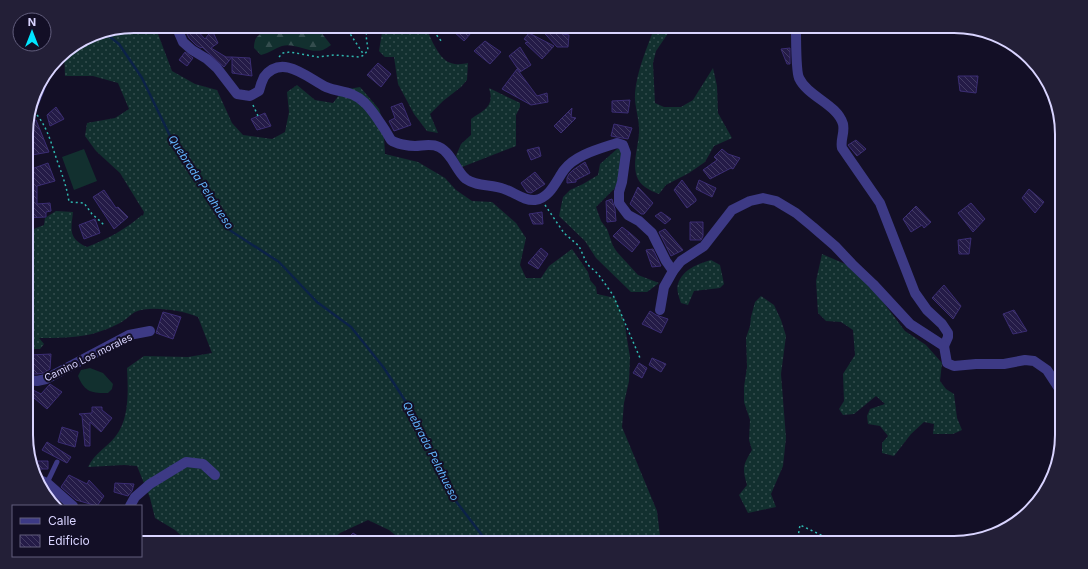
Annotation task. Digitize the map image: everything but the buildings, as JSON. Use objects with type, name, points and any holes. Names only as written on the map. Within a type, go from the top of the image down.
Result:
[{"type":"street","points":[[179,33],[183,42],[217,68],[237,94],[250,96],[259,91],[264,78],[272,71],[283,67],[292,68],[326,86],[352,94],[367,105],[391,139],[396,142],[413,147],[432,145],[439,147],[453,160],[466,179],[482,185],[503,188],[524,199],[540,199],[548,193],[564,169],[579,157],[617,143],[622,145],[626,153],[622,182],[618,192],[619,203],[628,215],[640,221],[652,233],[666,261],[673,271]]},
{"type":"street","points":[[796,33],[798,76],[805,87],[834,111],[842,123],[844,134],[841,143],[842,148],[848,159],[864,178],[880,203],[915,293],[927,310],[948,332],[948,337],[944,346],[947,363],[954,366],[1004,364],[1025,360],[1034,361],[1047,370],[1055,382]]},
{"type":"street","points":[[660,310],[664,287],[673,271],[681,261],[704,246],[732,210],[750,201],[763,198],[776,201],[796,213],[835,246],[910,324],[944,346]]},
{"type":"street","name":"Camino Los morales","points":[[33,381],[46,379],[129,335],[150,331]]},
{"type":"street","points":[[131,505],[135,497],[150,484],[186,462],[203,464],[215,474]]},
{"type":"street","points":[[45,484],[72,505]]},
{"type":"lane","points":[[44,481],[57,462]]},
{"type":"path","points":[[350,33],[364,55]]},
{"type":"path","points":[[277,60],[283,54],[290,52],[318,57],[334,55],[364,55],[368,50],[367,33]]},
{"type":"path","points":[[435,33],[442,42]]},
{"type":"path","points":[[250,96],[258,116]]},
{"type":"path","points":[[35,112],[44,123],[49,134],[64,177],[69,202],[84,203],[92,214],[105,226]]},
{"type":"path","points":[[540,199],[564,233],[579,246],[587,264],[598,274],[613,295],[640,358]]},
{"type":"path","points":[[798,536],[800,525],[823,536]]},
{"type":"green space","points":[[158,33],[172,71],[195,84],[217,90],[232,123],[243,135],[272,139],[285,132],[289,112],[287,92],[297,85],[315,100],[333,103],[343,90],[360,87],[379,109],[383,121],[385,154],[418,162],[445,178],[456,190],[472,201],[492,202],[516,223],[526,238],[520,265],[526,278],[541,278],[549,266],[572,249],[588,272],[590,280],[596,287],[597,294],[615,298],[624,321],[630,357],[629,381],[624,403],[622,427],[657,511],[660,536],[396,536],[389,530],[368,520],[337,536],[181,536],[175,530],[155,518],[150,498],[137,466],[124,465],[88,467],[120,430],[126,413],[128,386],[127,368],[144,356],[188,357],[212,353],[198,317],[176,311],[158,309],[141,310],[135,312],[116,325],[92,334],[73,337],[39,338],[44,344],[40,349],[33,349],[33,229],[44,225],[45,218],[56,211],[73,212],[72,233],[81,244],[87,247],[116,234],[142,215],[143,216],[144,212],[120,173],[96,151],[85,136],[87,123],[115,118],[129,109],[118,83],[93,76],[65,76],[64,61],[89,43],[108,36],[120,34]]},
{"type":"green space","points":[[322,33],[331,45],[318,51],[287,45],[261,55],[254,48],[254,44],[255,40],[261,34]]},
{"type":"green space","points":[[382,33],[428,33],[436,48],[444,59],[455,64],[468,63],[467,80],[430,114],[438,133],[427,131],[414,114],[398,84],[394,57],[385,57],[379,51]]},
{"type":"green space","points":[[652,33],[668,33],[656,51],[653,63],[655,103],[664,107],[681,107],[693,100],[713,68],[717,86],[718,113],[732,138],[714,146],[705,162],[689,173],[666,185],[659,194],[647,188],[640,182],[635,169],[639,128],[635,93],[643,59]]},
{"type":"green space","points":[[489,88],[520,103],[520,107],[516,115],[516,146],[462,167],[456,156],[461,144],[471,135],[471,119],[484,110],[491,100]]},
{"type":"green space","points":[[84,149],[97,181],[74,190],[62,157]]},
{"type":"green space","points":[[617,149],[622,149],[624,161],[615,188],[596,207],[601,221],[607,229],[613,246],[617,252],[638,275],[659,283],[647,292],[631,292],[596,258],[585,241],[559,216],[563,197],[570,190],[598,175],[600,164]]},
{"type":"green space","points":[[822,254],[852,267],[864,277],[905,331],[926,345],[942,363],[940,381],[946,389],[954,394],[957,418],[962,430],[953,434],[933,434],[934,424],[924,422],[911,434],[894,456],[882,453],[882,443],[888,436],[880,426],[868,424],[867,416],[870,409],[885,404],[876,396],[854,414],[843,415],[839,409],[844,401],[843,374],[855,355],[853,330],[841,322],[826,321],[818,313],[816,281]]},
{"type":"green space","points":[[711,260],[720,265],[724,284],[720,288],[694,291],[688,305],[681,303],[677,288],[683,274],[701,263]]},
{"type":"green space","points":[[761,296],[774,305],[786,336],[781,374],[786,438],[783,466],[771,494],[776,507],[748,513],[739,495],[747,485],[744,467],[752,450],[749,440],[750,420],[744,402],[744,387],[747,367],[746,338],[755,302]]},
{"type":"green space","points":[[90,368],[103,373],[113,384],[112,389],[108,393],[93,392],[83,386],[78,376],[81,370]]},
{"type":"waterway","name":"Quebrada Pelahueso","points":[[109,36],[119,44],[142,78],[173,142],[231,231],[279,262],[317,302],[351,327],[384,368],[415,416],[441,474],[455,500],[483,536]]}]
